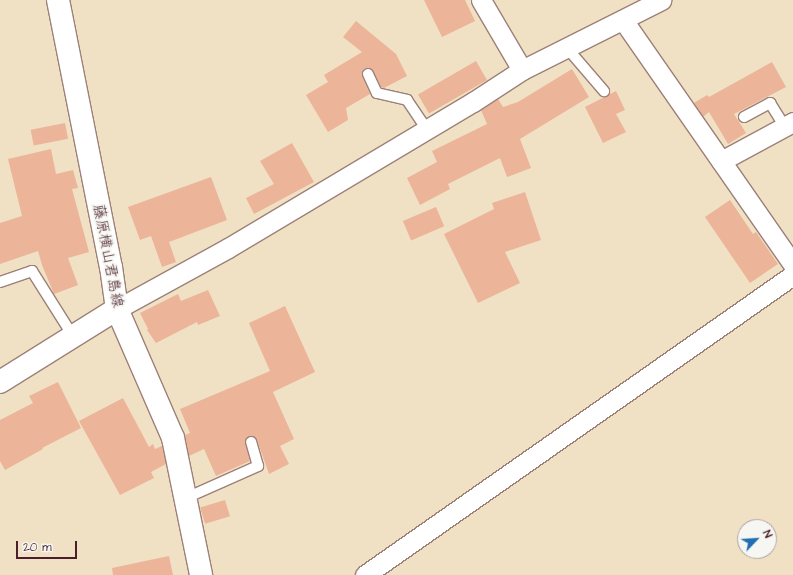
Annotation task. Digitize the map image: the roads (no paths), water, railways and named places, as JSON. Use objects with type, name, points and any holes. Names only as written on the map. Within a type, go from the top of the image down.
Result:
[{"type":"main road","name":"藤原横山君島線","points":[[58,0],[111,267],[117,309],[173,438],[201,575]]},
{"type":"main road","points":[[0,382],[117,309]]},
{"type":"street","points":[[481,0],[522,70]]},
{"type":"street","points":[[117,309],[228,248],[427,130],[522,70],[661,0]]},
{"type":"street","points":[[623,20],[793,266]]},
{"type":"street","points":[[721,161],[789,124]]},
{"type":"street","points":[[365,575],[793,275]]},
{"type":"lane","points":[[567,48],[604,91]]},
{"type":"lane","points":[[368,74],[377,93],[407,100],[427,130]]},
{"type":"lane","points":[[744,117],[770,103],[789,124]]},
{"type":"lane","points":[[0,282],[32,271],[73,336]]},
{"type":"lane","points":[[186,498],[258,466],[251,442]]}]
